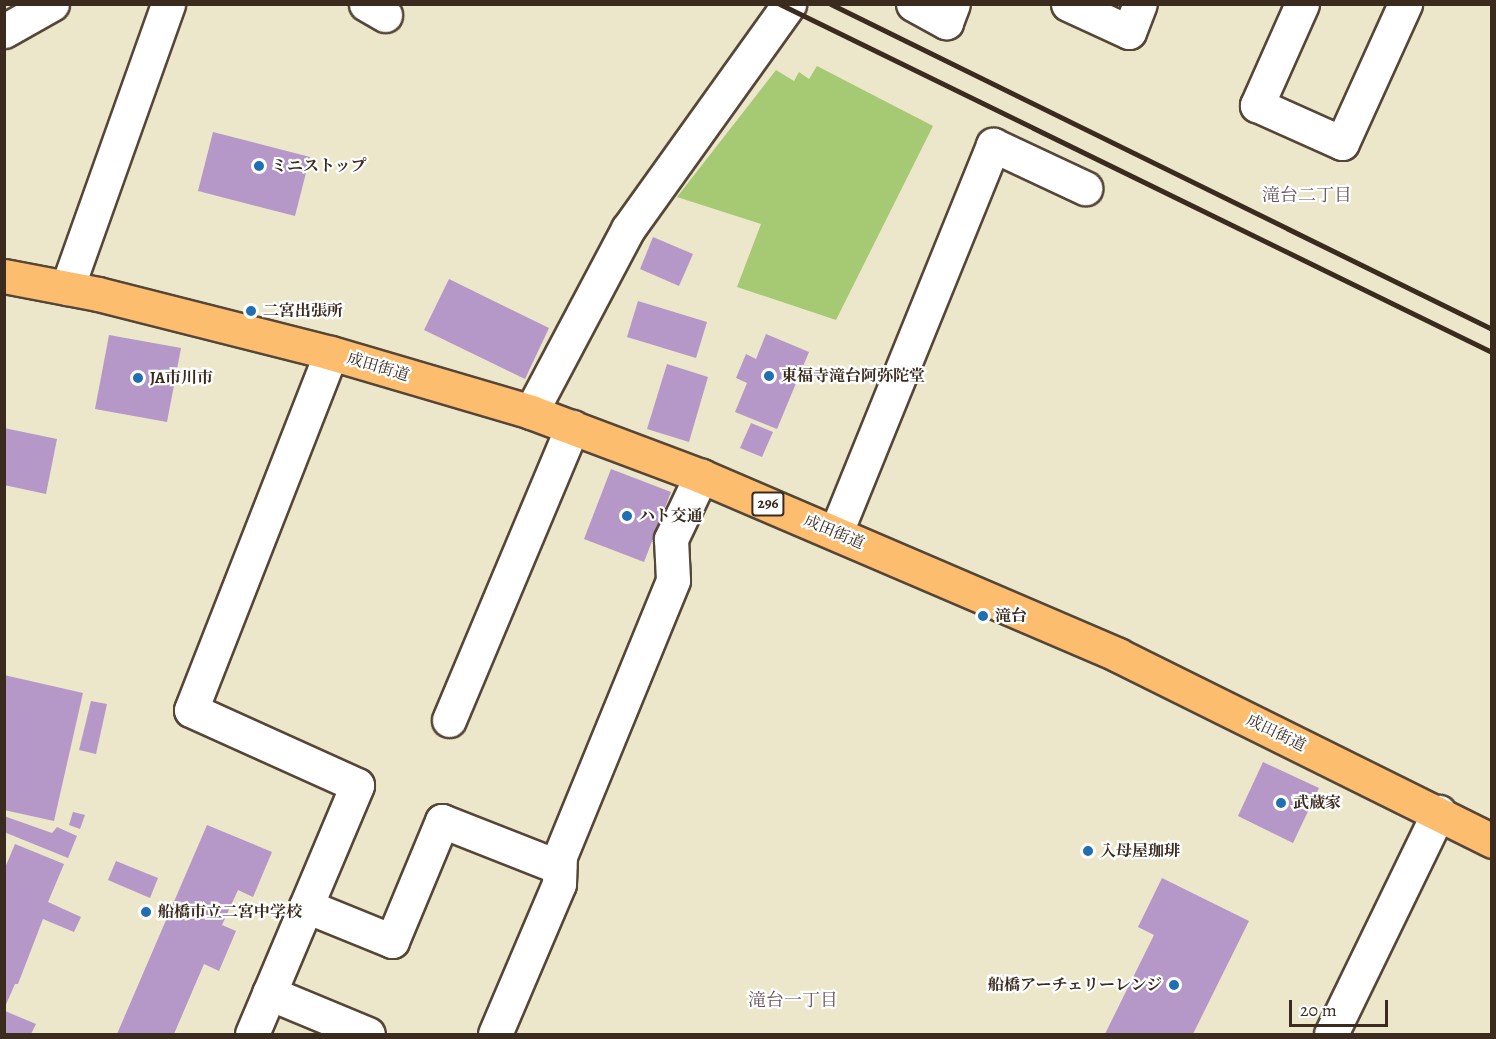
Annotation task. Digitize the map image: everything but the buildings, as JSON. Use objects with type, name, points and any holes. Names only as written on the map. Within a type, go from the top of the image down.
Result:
[{"type":"highway","name":"成田街道","points":[[4,276],[67,288],[245,329],[332,353],[531,412],[701,476],[836,532],[1118,656],[1439,812],[1491,841]]},
{"type":"street","points":[[4,31],[52,4]]},
{"type":"street","points":[[67,288],[168,4]]},
{"type":"street","points":[[531,412],[628,229],[789,4]]},
{"type":"street","points":[[913,4],[946,22],[953,4]]},
{"type":"street","points":[[1068,4],[1129,32],[1140,4]]},
{"type":"street","points":[[1302,4],[1257,105],[1342,143],[1405,4]]},
{"type":"street","points":[[836,532],[993,144],[1084,188]]},
{"type":"street","points":[[252,1035],[357,785],[191,710],[332,353]]},
{"type":"street","points":[[449,720],[572,427]]},
{"type":"street","points":[[495,1035],[559,884],[560,856],[673,580],[670,539],[701,476]]},
{"type":"street","points":[[1331,1035],[1439,812]]},
{"type":"street","points":[[306,906],[392,941],[442,820],[559,867]]},
{"type":"street","points":[[269,993],[368,1035]]},
{"type":"green space","points":[[817,66],[933,126],[836,320],[737,287],[761,224],[677,197],[776,70],[794,81],[799,72],[809,79]]},
{"type":"railway","points":[[780,4],[1492,352]]},
{"type":"railway","points":[[831,4],[1492,329]]},
{"type":"place","name":"ミニストップ","points":[[259,166]]},
{"type":"place","name":"二宮出張所","points":[[251,311]]},
{"type":"place","name":"東福寺滝台阿弥陀堂","points":[[769,376]]},
{"type":"place","name":"JA市川市","points":[[138,378]]},
{"type":"place","name":"ハト交通","points":[[627,516]]},
{"type":"place","name":"滝台","points":[[983,616]]},
{"type":"place","name":"武蔵家","points":[[1281,803]]},
{"type":"place","name":"入母屋珈琲","points":[[1088,851]]},
{"type":"place","name":"船橋市立二宮中学校","points":[[146,912]]},
{"type":"place","name":"船橋アーチェリーレンジ","points":[[1174,985]]},
{"type":"district","name":"滝台二丁目","points":[[1307,195]]},
{"type":"district","name":"滝台一丁目","points":[[793,1000]]}]
